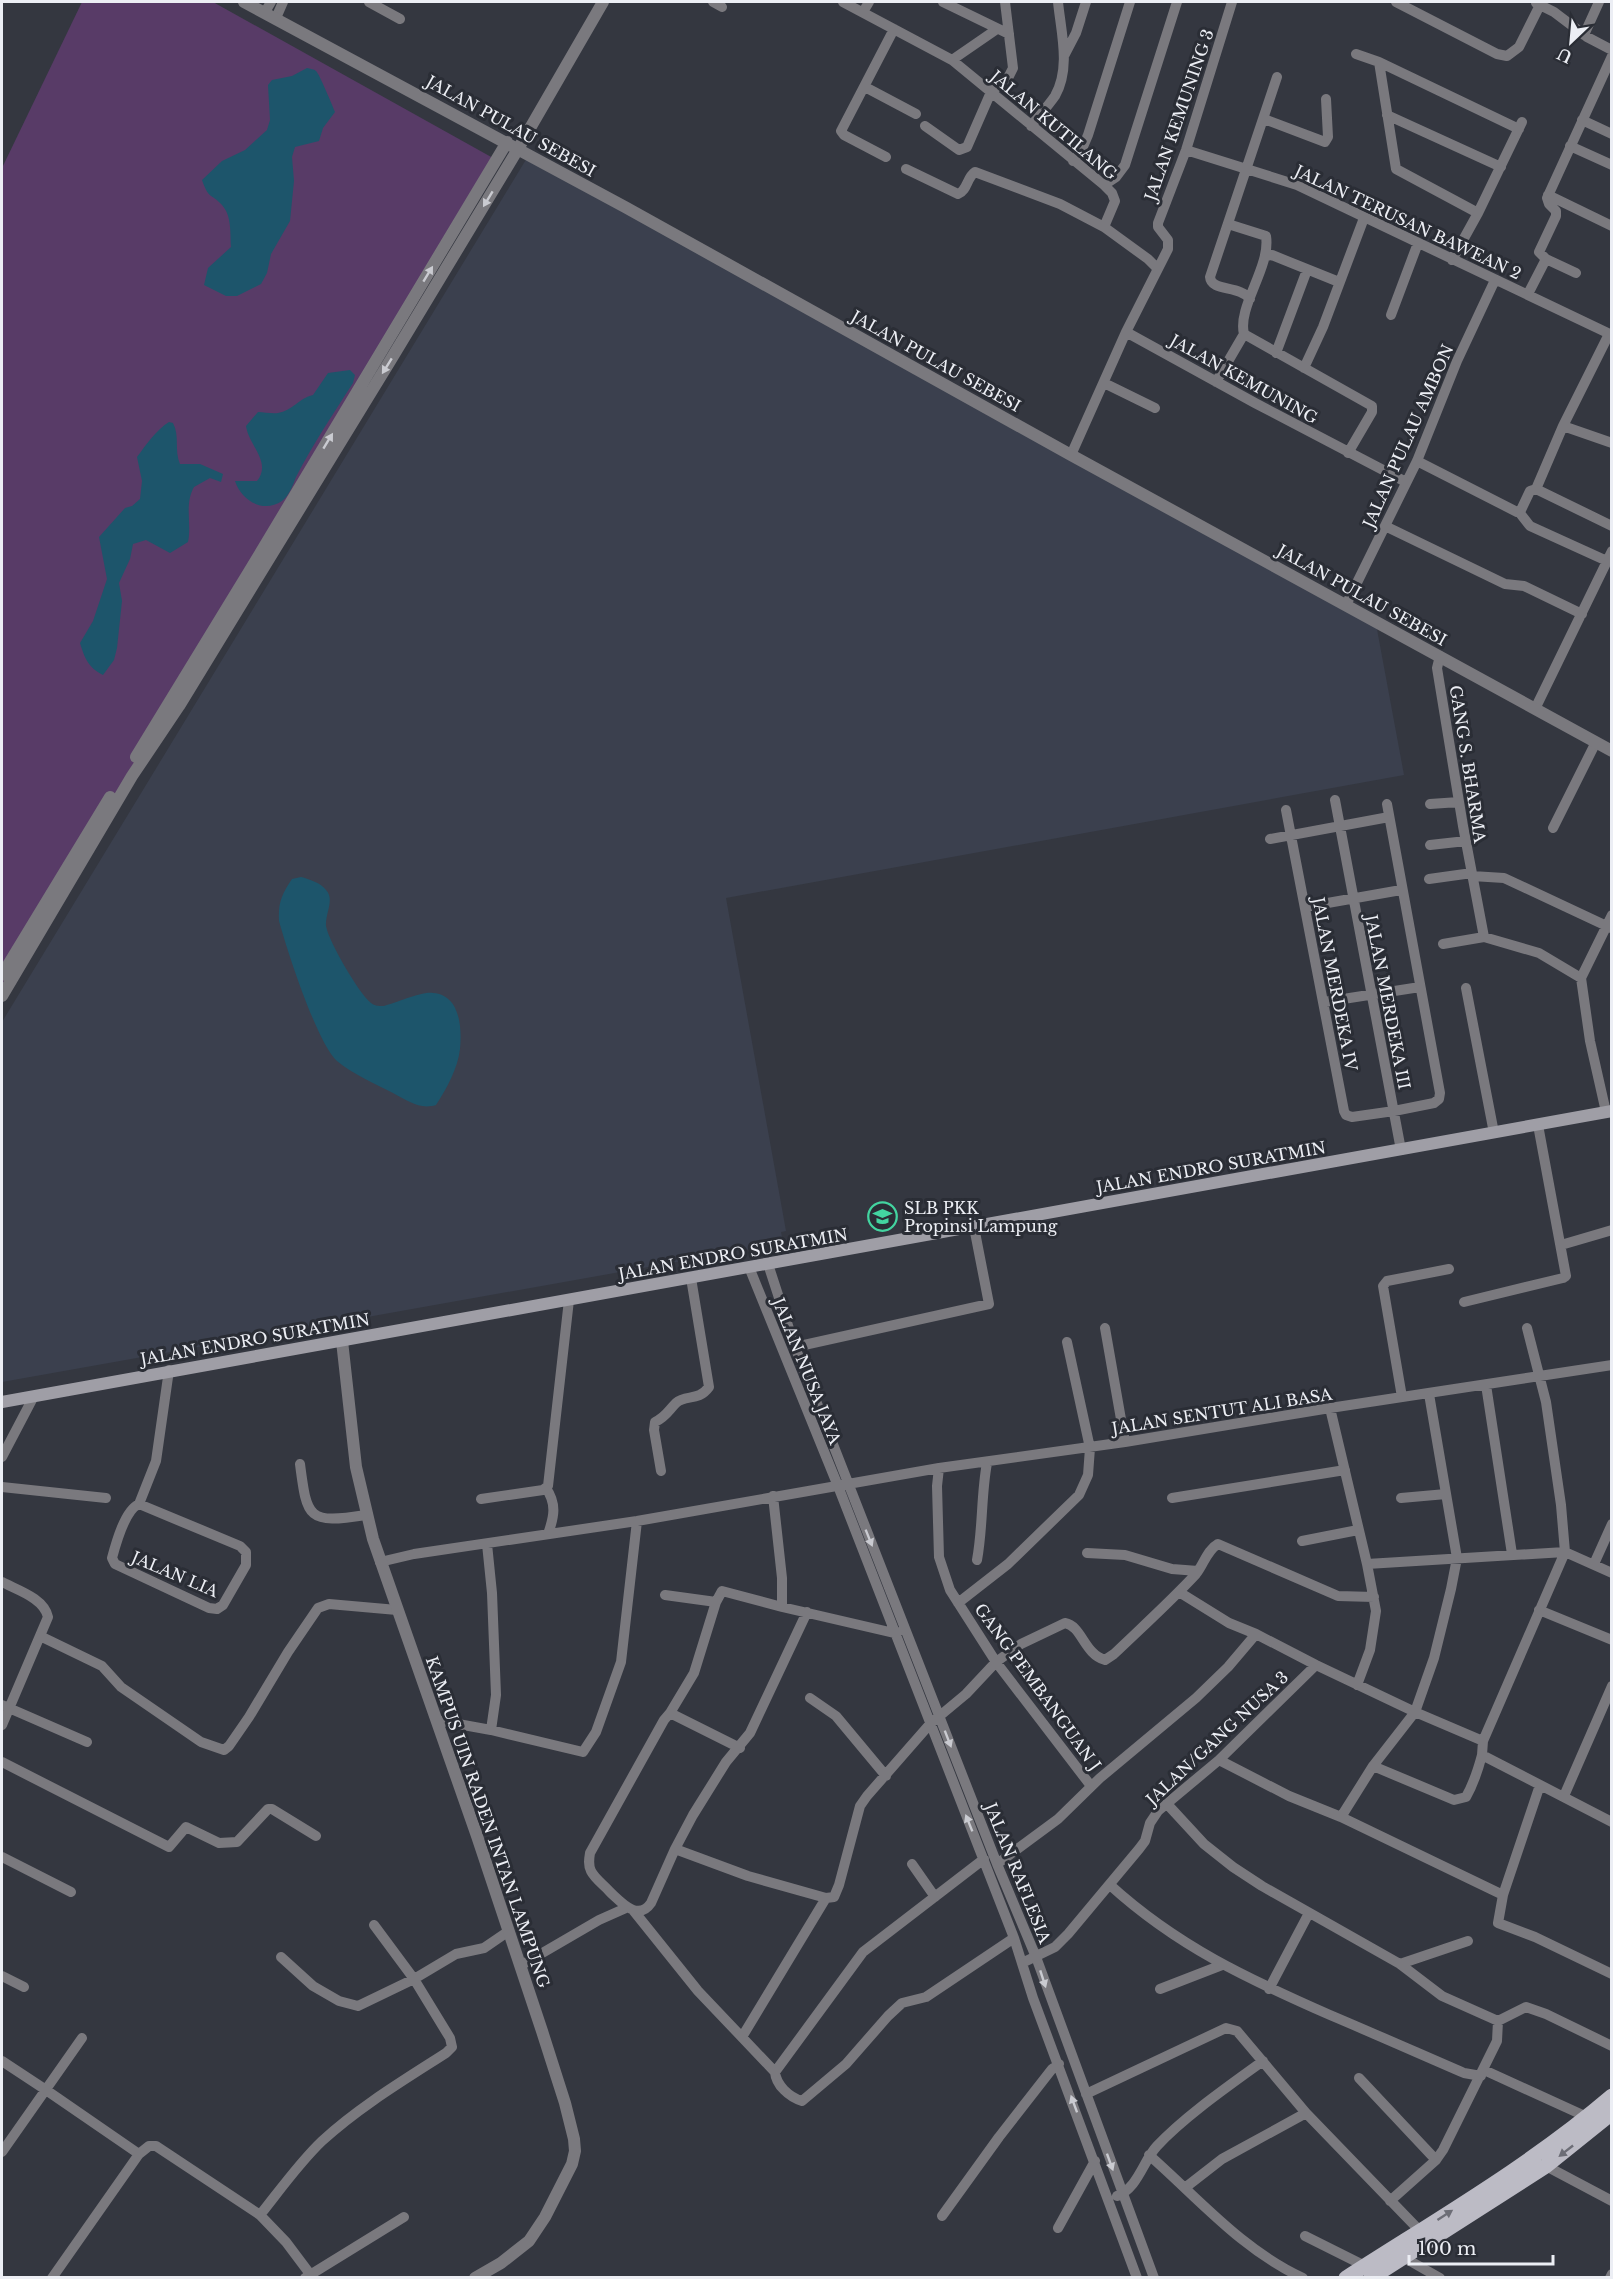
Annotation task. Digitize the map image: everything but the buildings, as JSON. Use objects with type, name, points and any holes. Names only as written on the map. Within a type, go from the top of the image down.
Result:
[{"type":"main road","name":"JALAN ENDRO SURATMIN","points":[[2,1402],[169,1370],[342,1341],[1609,1112]]},
{"type":"main road","points":[[1399,2255],[1420,2231],[1531,2159],[1611,2096]]},
{"type":"main road","points":[[1346,2277],[1366,2274],[1546,2166],[1611,2114]]},
{"type":"main road","points":[[1352,2277],[1366,2274]]},
{"type":"street","name":"JALAN PULAU SEBESI","points":[[244,2],[271,10],[1071,455],[1611,751]]},
{"type":"street","points":[[271,10],[284,2]]},
{"type":"street","points":[[369,2],[385,5],[400,20]]},
{"type":"street","points":[[2,996],[132,776],[179,706],[518,149],[603,2]]},
{"type":"street","name":"JALAN KUTILANG","points":[[843,2],[952,60],[1104,185],[1113,193],[1115,201],[1104,228]]},
{"type":"street","points":[[863,12],[869,2]]},
{"type":"street","points":[[943,2],[1009,34]]},
{"type":"street","points":[[925,126],[959,150],[965,149],[991,92],[1008,78],[1013,68],[1005,2]]},
{"type":"street","points":[[1031,126],[1054,96],[1062,74],[1064,56],[1058,2]]},
{"type":"street","points":[[1064,56],[1076,33],[1086,2]]},
{"type":"street","points":[[1072,161],[1082,149],[1088,135],[1130,2]]},
{"type":"street","points":[[1104,185],[1116,177],[1125,165],[1177,2]]},
{"type":"street","name":"JALAN KEMUNING 3","points":[[1157,268],[1168,243],[1158,223],[1185,150],[1232,2]]},
{"type":"street","points":[[1396,2],[1497,54],[1507,56],[1519,47],[1537,3],[1554,12],[1584,35],[1611,50]]},
{"type":"street","points":[[1584,35],[1599,2]]},
{"type":"street","points":[[886,157],[844,135],[842,130],[894,29]]},
{"type":"street","points":[[952,60],[997,29]]},
{"type":"street","points":[[1062,34],[1076,33]]},
{"type":"street","points":[[1356,54],[1521,125],[1452,260]]},
{"type":"street","points":[[1576,273],[1546,259],[1539,252],[1557,213],[1548,202],[1548,195],[1611,56]]},
{"type":"street","points":[[1378,62],[1397,171],[1478,213]]},
{"type":"street","points":[[1250,299],[1246,293],[1214,285],[1210,281],[1277,77]]},
{"type":"street","points":[[866,87],[916,114]]},
{"type":"street","points":[[1264,118],[1325,142],[1328,137],[1326,99]]},
{"type":"street","points":[[1387,115],[1501,167]]},
{"type":"street","points":[[1582,120],[1611,134]]},
{"type":"street","points":[[2,975],[249,572],[507,142]]},
{"type":"street","points":[[1570,146],[1611,165]]},
{"type":"street","name":"JALAN TERUSAN BAWEAN 2","points":[[1185,150],[1297,185],[1610,334]]},
{"type":"street","points":[[906,169],[958,194],[963,191],[972,175],[979,173],[1060,204],[1104,228],[1157,268],[1071,455]]},
{"type":"street","points":[[1548,195],[1611,226]]},
{"type":"street","points":[[1304,368],[1364,218]]},
{"type":"street","points":[[1216,382],[1244,334],[1243,326],[1250,299],[1266,255],[1266,236],[1228,224]]},
{"type":"street","points":[[1390,315],[1418,243]]},
{"type":"street","points":[[1266,255],[1272,255],[1339,282]]},
{"type":"street","points":[[1528,294],[1546,259]]},
{"type":"street","points":[[1276,353],[1307,270]]},
{"type":"street","name":"JALAN PULAU AMBON","points":[[1346,604],[1417,461],[1457,361],[1495,279]]},
{"type":"street","name":"JALAN KEMUNING","points":[[1126,332],[1348,453],[1406,482]]},
{"type":"street","points":[[1244,334],[1368,403],[1373,408],[1348,453]]},
{"type":"street","points":[[1536,489],[1563,426],[1610,334]]},
{"type":"street","points":[[1104,383],[1155,408]]},
{"type":"street","points":[[1563,426],[1611,443]]},
{"type":"street","points":[[1417,461],[1519,512],[1530,526],[1609,556],[1535,709]]},
{"type":"street","points":[[1519,512],[1530,491],[1536,489],[1611,526]]},
{"type":"street","points":[[1386,526],[1502,583],[1520,585],[1582,614]]},
{"type":"street","name":"GANG S. BHARMA","points":[[1440,656],[1437,668],[1484,937]]},
{"type":"street","points":[[1553,828],[1596,742]]},
{"type":"street","name":"JALAN MERDEKA III","points":[[1335,800],[1401,1150]]},
{"type":"street","points":[[1430,804],[1459,802]]},
{"type":"street","points":[[1387,804],[1440,1096],[1434,1103],[1394,1111]]},
{"type":"street","name":"JALAN MERDEKA IV","points":[[1286,810],[1344,1113],[1352,1117],[1394,1111]]},
{"type":"street","points":[[1270,839],[1389,817]]},
{"type":"street","points":[[1430,845],[1466,841]]},
{"type":"street","points":[[1429,879],[1472,874],[1504,878],[1609,927]]},
{"type":"street","points":[[1305,907],[1401,890]]},
{"type":"street","points":[[1609,1112],[1590,1041],[1581,978],[1609,927],[1611,915]]},
{"type":"street","points":[[1443,944],[1484,937],[1493,942],[1532,950],[1581,978]]},
{"type":"street","points":[[1324,1002],[1420,987]]},
{"type":"street","points":[[1466,988],[1494,1133]]},
{"type":"street","points":[[1464,1302],[1565,1278],[1538,1125]]},
{"type":"street","points":[[795,1347],[989,1304],[974,1227]]},
{"type":"street","points":[[1561,1245],[1611,1230]]},
{"type":"street","name":"JALAN NUSA JAYA","points":[[768,1264],[795,1347],[849,1483]]},
{"type":"street","name":"JALAN NUSA JAYA","points":[[749,1267],[838,1486]]},
{"type":"street","points":[[1402,1397],[1383,1286],[1388,1281],[1449,1269]]},
{"type":"street","points":[[661,1471],[654,1430],[655,1422],[666,1417],[677,1402],[703,1395],[709,1387],[691,1278]]},
{"type":"street","points":[[546,1488],[549,1482],[569,1300]]},
{"type":"street","points":[[1106,1328],[1125,1442]]},
{"type":"street","points":[[1373,1766],[1454,1800],[1466,1797],[1477,1776],[1483,1741],[1565,1552],[1562,1505],[1540,1376],[1527,1328]]},
{"type":"street","name":"KAMPUS UIN RADEN INTAN LAMPUNG","points":[[342,1341],[356,1467],[366,1515],[380,1562],[509,1931],[565,2103],[575,2151],[565,2181],[529,2241],[501,2263],[475,2277]]},
{"type":"street","points":[[958,1603],[1008,1564],[1079,1495],[1088,1475],[1090,1448],[1067,1342]]},
{"type":"street","name":"JALAN SENTUT ALI BASA","points":[[380,1562],[414,1554],[637,1521],[939,1468],[1090,1448],[1611,1365]]},
{"type":"street","name":"JALAN LIA","points":[[139,1504],[240,1546],[246,1552],[246,1565],[223,1605],[217,1609],[209,1608],[112,1561],[111,1558],[129,1513],[139,1504],[156,1461],[169,1370]]},
{"type":"street","points":[[1486,1385],[1512,1554]]},
{"type":"street","points":[[1341,1817],[1373,1766],[1414,1712],[1438,1643],[1457,1557],[1429,1394]]},
{"type":"street","points":[[2,1457],[34,1396]]},
{"type":"street","points":[[1330,1408],[1374,1597],[1375,1627],[1371,1650],[1358,1685]]},
{"type":"street","points":[[977,1560],[981,1531],[982,1490],[987,1462]]},
{"type":"street","points":[[300,1464],[306,1504],[314,1514],[336,1520],[366,1515]]},
{"type":"street","name":"GANG PEMBANGUAN J","points":[[939,1468],[937,1486],[939,1557],[942,1572],[958,1603],[996,1662],[1091,1785]]},
{"type":"street","points":[[1172,1498],[1345,1470]]},
{"type":"street","name":"JALAN RAFLESIA","points":[[849,1483],[899,1631]]},
{"type":"street","name":"JALAN RAFLESIA","points":[[838,1486],[997,1864],[1014,1938],[1029,1960],[1059,2064],[1095,2162],[1115,2196],[1154,2277]]},
{"type":"street","points":[[2,1487],[106,1498]]},
{"type":"street","points":[[482,1499],[546,1488]]},
{"type":"street","points":[[546,1488],[553,1498],[554,1505],[548,1534]]},
{"type":"street","points":[[1401,1498],[1446,1494]]},
{"type":"street","points":[[773,1496],[782,1578],[782,1607]]},
{"type":"street","points":[[436,1720],[491,1730],[583,1752],[596,1732],[621,1662],[637,1521]]},
{"type":"street","points":[[1594,1564],[1611,1524]]},
{"type":"street","points":[[1302,1541],[1358,1530]]},
{"type":"street","points":[[487,1544],[492,1593],[496,1695],[491,1730]]},
{"type":"street","points":[[675,1849],[748,1876],[825,1898],[834,1897],[860,1806],[935,1721],[966,1694],[996,1662],[1021,1644],[1060,1623],[1070,1623],[1096,1658],[1105,1660],[1179,1592],[1198,1572],[1212,1547],[1218,1544],[1338,1596],[1374,1597]]},
{"type":"street","points":[[1368,1564],[1565,1552],[1611,1573]]},
{"type":"street","points":[[1087,1553],[1125,1555],[1172,1569],[1198,1572]]},
{"type":"street","points":[[2,1581],[30,1596],[45,1608],[48,1617],[5,1706],[2,1725]]},
{"type":"street","points":[[899,1631],[782,1607],[722,1591],[716,1602],[693,1673],[590,1852],[590,1869],[629,1909],[698,1991],[775,2072],[778,2083],[799,2101],[806,2098],[846,2064],[902,2003],[926,1997],[1014,1938]]},
{"type":"street","points":[[1179,1592],[1229,1623],[1414,1712],[1483,1741]]},
{"type":"street","points":[[665,1595],[716,1602]]},
{"type":"street","points":[[40,1636],[102,1666],[121,1687],[201,1742],[224,1750],[249,1717],[288,1652],[318,1608],[328,1604],[397,1610]]},
{"type":"street","points":[[1539,1610],[1611,1640]]},
{"type":"street","points":[[520,1966],[599,1920],[629,1909],[640,1911],[648,1908],[675,1849],[726,1762],[740,1748],[750,1733],[807,1612]]},
{"type":"street","points":[[997,1864],[1058,1819],[1091,1785],[1196,1698],[1228,1667],[1256,1634]]},
{"type":"street","name":"JALAN/GANG NUSA 3","points":[[1029,1960],[1054,1947],[1068,1934],[1145,1842],[1152,1818],[1219,1761],[1316,1665]]},
{"type":"street","points":[[1564,1796],[1611,1686]]},
{"type":"street","points":[[810,1698],[836,1716],[886,1776]]},
{"type":"street","points":[[5,1706],[87,1742]]},
{"type":"street","points":[[670,1713],[740,1748]]},
{"type":"street","name":"JALAN RAFLESIA","points":[[935,1721],[984,1859],[1000,1885],[1086,2094],[1137,2277]]},
{"type":"street","points":[[1482,1755],[1611,1822]]},
{"type":"street","points":[[1219,1761],[1298,1800],[1341,1817],[1503,1894]]},
{"type":"street","points":[[2,1762],[169,1847],[186,1827],[219,1843],[237,1842],[268,1809],[272,1809],[316,1836]]},
{"type":"street","points":[[1540,1785],[1503,1894],[1498,1923],[1535,1937],[1611,1974]]},
{"type":"street","points":[[1168,1805],[1204,1844],[1233,1867],[1400,1964],[1442,1996],[1498,2021]]},
{"type":"street","points":[[2,1857],[71,1892]]},
{"type":"street","points":[[775,2072],[855,1960],[984,1859]]},
{"type":"street","points":[[912,1864],[935,1897]]},
{"type":"street","points":[[1110,1885],[1156,1924],[1222,1965],[1269,1989],[1464,2073],[1482,2073],[1587,2117]]},
{"type":"street","points":[[742,2037],[825,1898]]},
{"type":"street","points":[[1269,1989],[1309,1913]]},
{"type":"street","points":[[260,2215],[303,2161],[323,2140],[373,2102],[450,2050],[452,2043],[414,1979],[375,1925]]},
{"type":"street","points":[[281,1957],[313,1986],[349,2004],[358,2006],[414,1979],[456,1954],[484,1948],[509,1931]]},
{"type":"street","points":[[1400,1964],[1468,1941]]},
{"type":"street","points":[[1160,1989],[1222,1965]]},
{"type":"street","points":[[2,1976],[24,1987]]},
{"type":"street","points":[[1498,2021],[1526,2007],[1546,2014],[1611,2046]]},
{"type":"street","points":[[1390,2201],[1436,2160],[1446,2145],[1497,2041],[1498,2021]]},
{"type":"street","points":[[1086,2094],[1226,2028],[1237,2031],[1306,2113],[1420,2231]]},
{"type":"street","points":[[2,2152],[82,2038]]},
{"type":"street","points":[[2,2061],[139,2154]]},
{"type":"street","points":[[1115,2196],[1128,2190],[1149,2155],[1180,2124],[1263,2061]]},
{"type":"street","points":[[942,2216],[1005,2129],[1052,2069],[1059,2064]]},
{"type":"street","points":[[1359,2078],[1436,2160]]},
{"type":"street","points":[[1186,2187],[1222,2159],[1306,2113]]},
{"type":"street","points":[[52,2277],[139,2154],[149,2146],[156,2146],[260,2215],[286,2242],[307,2276],[404,2217]]},
{"type":"street","points":[[1149,2155],[1248,2245],[1303,2277]]},
{"type":"street","points":[[1058,2228],[1095,2162]]},
{"type":"street","points":[[1546,2166],[1611,2201]]},
{"type":"street","points":[[1305,2236],[1366,2274]]},
{"type":"street","points":[[1399,2255],[1440,2277]]},
{"type":"shaded area","points":[[82,2],[213,2],[493,158],[2,986],[2,168]]},
{"type":"shaded area","points":[[527,158],[1376,624],[1404,775],[726,898],[786,1231],[781,1232],[783,1243],[2,1382],[2,1022]]},
{"type":"water","points":[[307,68],[318,73],[335,112],[323,128],[319,141],[295,147],[292,157],[294,181],[290,221],[271,254],[267,273],[261,284],[237,296],[226,296],[204,285],[208,268],[231,247],[230,225],[225,209],[208,193],[202,180],[222,161],[245,150],[267,130],[270,120],[268,85],[272,80],[292,76]]},
{"type":"water","points":[[350,370],[355,375],[353,383],[323,429],[287,496],[275,505],[267,506],[247,499],[235,481],[257,481],[262,467],[246,426],[258,412],[283,412],[313,395],[328,373]]},
{"type":"water","points":[[169,422],[173,423],[175,428],[180,464],[200,464],[223,474],[221,482],[210,478],[194,487],[189,501],[188,542],[170,553],[146,540],[133,544],[130,559],[119,583],[122,601],[117,648],[114,660],[103,675],[88,662],[80,643],[93,621],[107,579],[99,537],[125,508],[132,506],[140,499],[142,481],[137,457],[156,433]]},
{"type":"water","points":[[301,877],[318,883],[329,894],[330,902],[326,921],[328,933],[352,978],[371,1003],[384,1006],[416,995],[433,993],[442,995],[454,1006],[460,1031],[459,1056],[451,1079],[436,1105],[419,1106],[409,1102],[349,1070],[329,1051],[312,1016],[279,921],[283,894],[292,879]]},
{"type":"place","name":"SLB PKK Propinsi Lampung","points":[[883,1217]]}]
